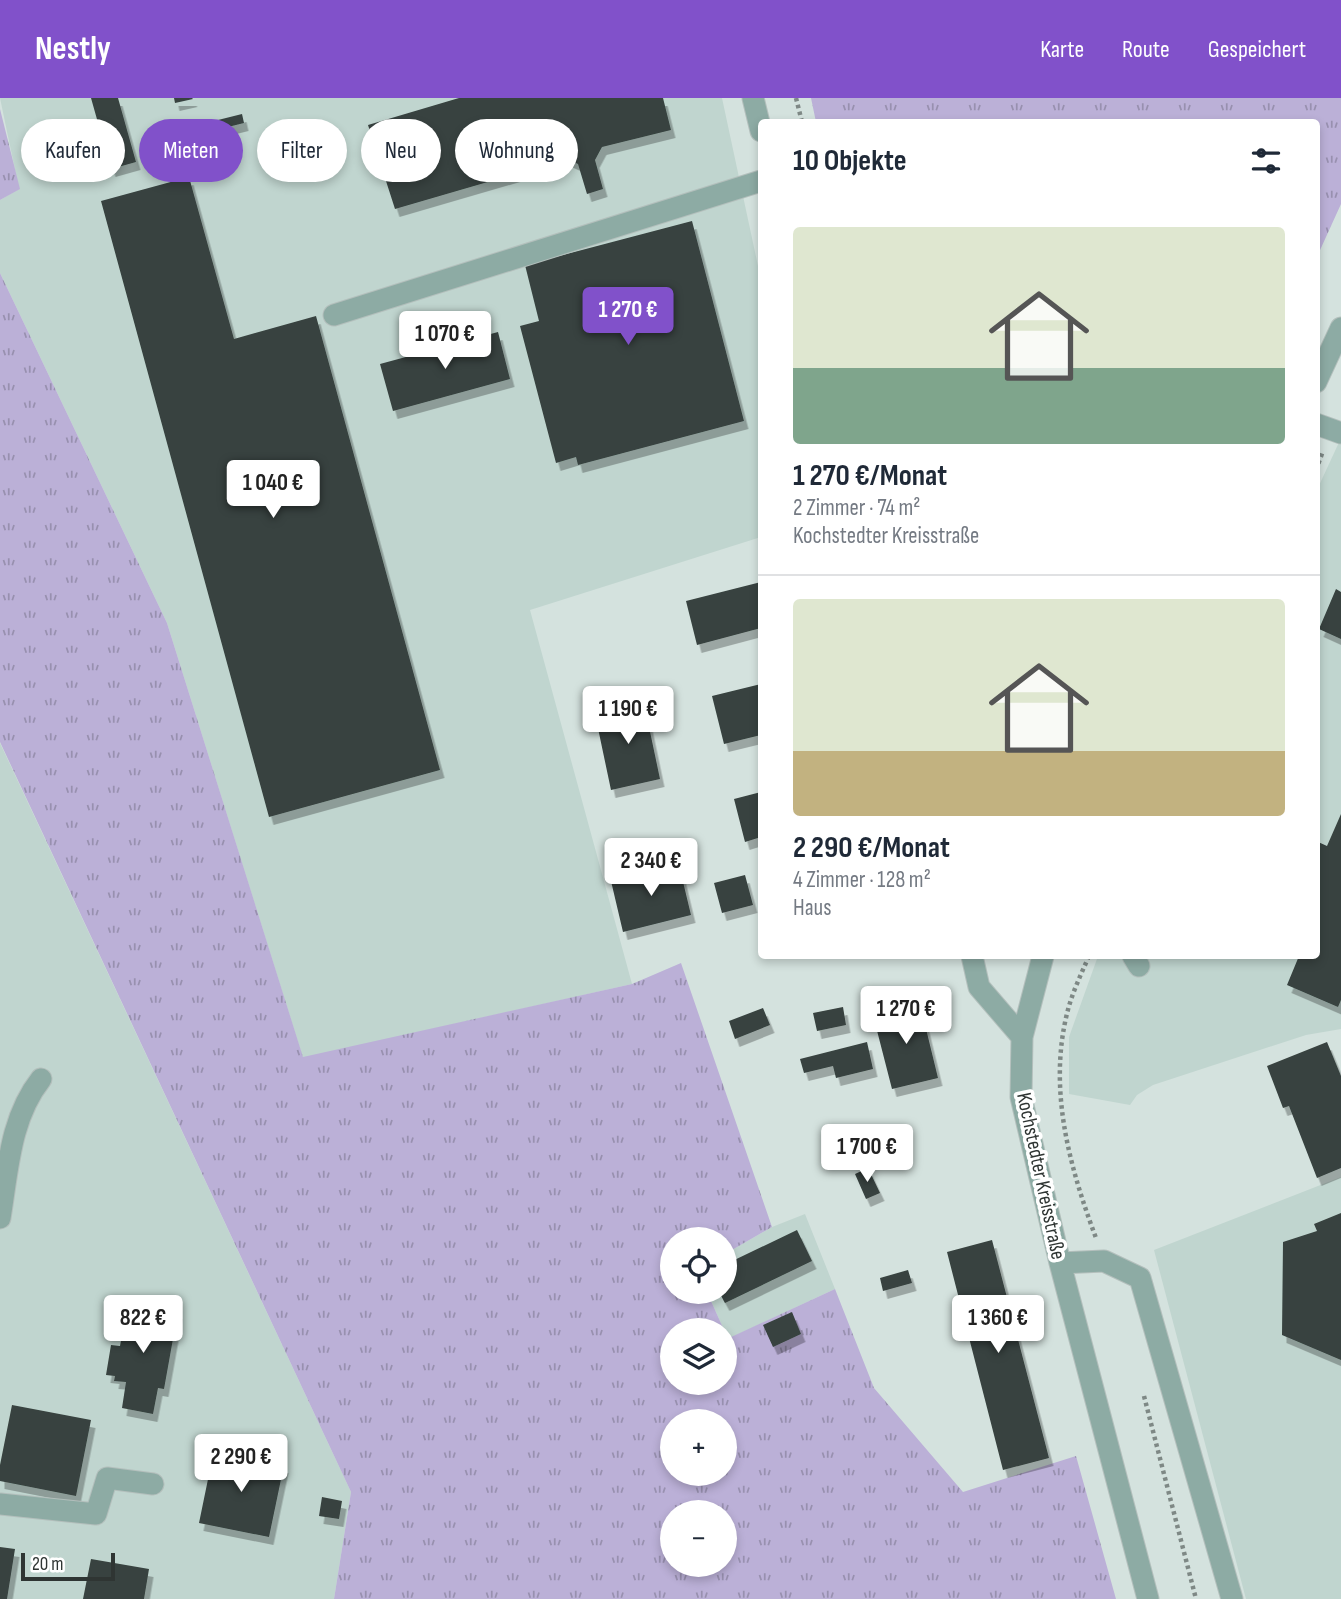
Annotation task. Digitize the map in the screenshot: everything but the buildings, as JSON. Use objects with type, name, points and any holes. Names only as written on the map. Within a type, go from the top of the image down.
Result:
[{"type":"street","points":[[753,98],[758,119]]},
{"type":"street","points":[[334,315],[758,182]]},
{"type":"street","points":[[1320,373],[1341,328]]},
{"type":"street","points":[[1320,425],[1341,433]]},
{"type":"street","points":[[973,959],[979,987],[1023,1037]]},
{"type":"street","name":"Kochstedter Kreisstraße","points":[[1042,959],[1023,1037],[1021,1097],[1060,1263],[1148,1599]]},
{"type":"street","points":[[0,1218],[16,1124],[27,1096],[41,1079]]},
{"type":"street","points":[[1060,1263],[1104,1261],[1140,1278],[1232,1599]]},
{"type":"street","points":[[0,1504],[96,1514],[107,1478],[153,1484]]},
{"type":"path","points":[[796,98],[801,119]]},
{"type":"shaded area","points":[[0,98],[722,98],[758,266],[758,538],[530,610],[632,984],[303,1058],[167,623],[0,273],[0,200],[19,189]]},
{"type":"shaded area","points":[[1341,438],[1341,1029],[1306,1035],[1153,1085],[1137,1095],[1130,1105],[1069,1094],[1069,1037],[1097,959],[1320,959],[1320,483]]},
{"type":"shaded area","points":[[0,743],[351,1492],[334,1599],[0,1599]]},
{"type":"shaded area","points":[[1341,1177],[1341,1599],[1246,1599],[1154,1250]]},
{"type":"shaded area","points":[[805,1214],[835,1289],[737,1335],[737,1318],[719,1318],[712,1304],[737,1304],[737,1247],[772,1227]]},
{"type":"green space","points":[[811,98],[1341,98],[1341,204],[1320,250],[1320,119],[815,119]]},
{"type":"green space","points":[[0,109],[20,189],[0,200]]},
{"type":"green space","points":[[0,273],[167,623],[303,1057],[632,984],[681,963],[772,1227],[737,1247],[737,1227],[660,1227],[660,1304],[712,1304],[719,1318],[660,1318],[660,1395],[737,1395],[737,1334],[835,1289],[874,1388],[963,1492],[1076,1456],[1116,1599],[334,1599],[351,1492],[0,742]]}]
